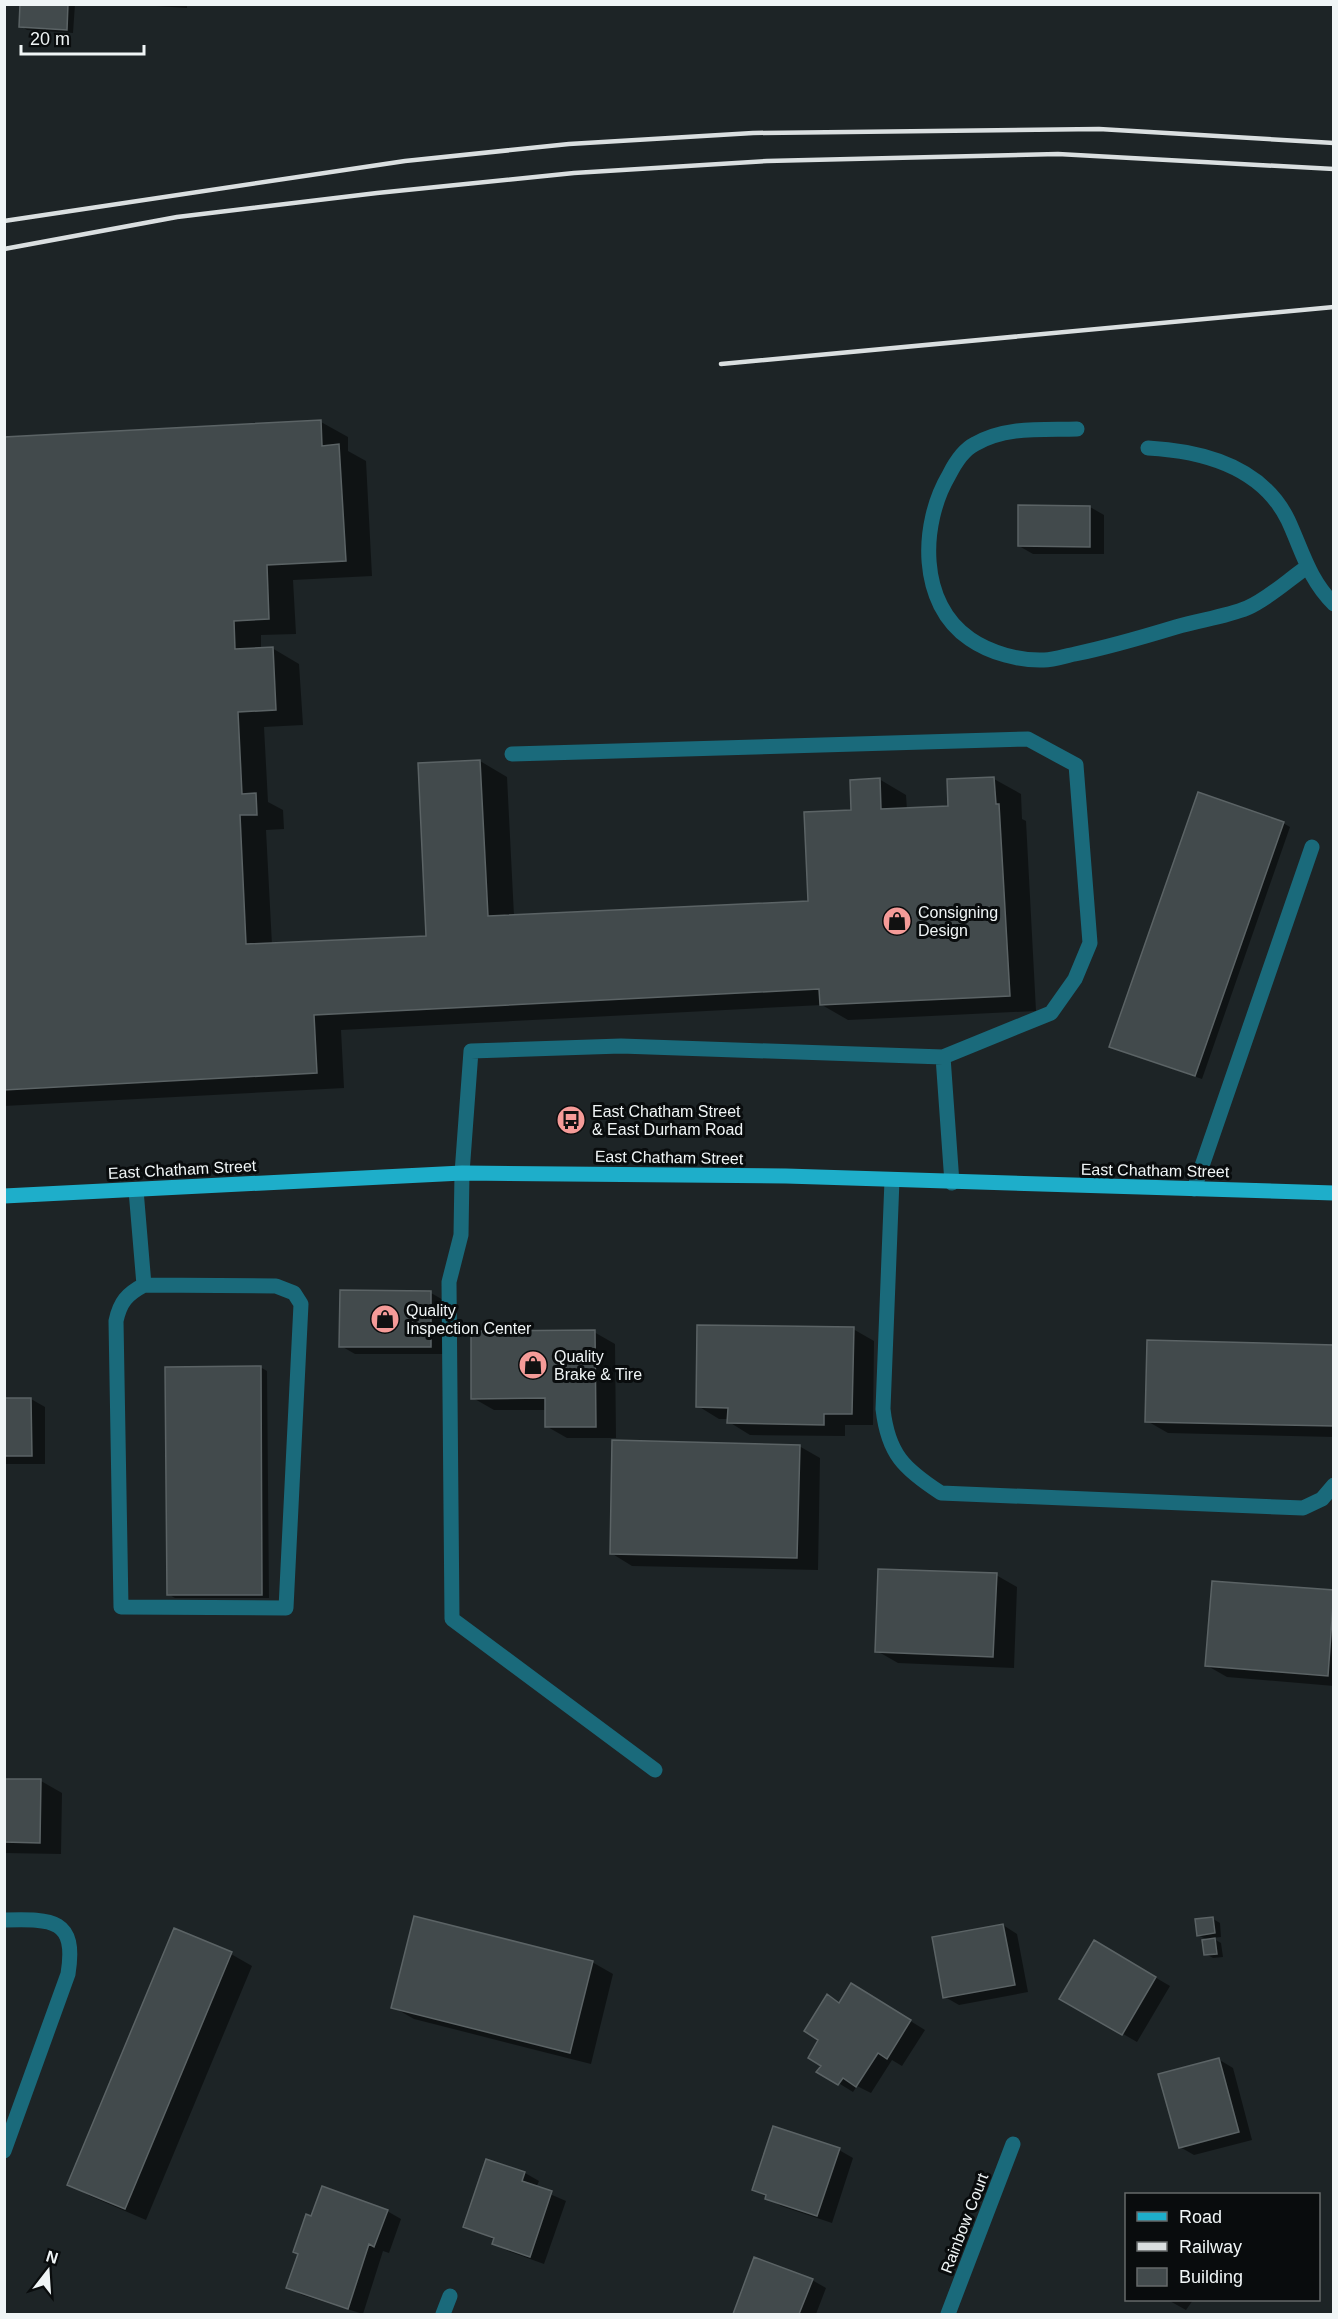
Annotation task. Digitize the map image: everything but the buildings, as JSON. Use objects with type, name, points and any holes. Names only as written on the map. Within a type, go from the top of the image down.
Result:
[{"type":"main road","name":"East Chatham Street","points":[[4,1196],[462,1173],[786,1176],[952,1183],[1334,1192]]},
{"type":"street","points":[[1077,429],[1013,430],[972,444],[957,460],[943,485],[929,534],[928,562],[933,588],[942,609],[955,627],[970,639],[1007,655],[1045,660],[1106,647],[1246,608],[1307,567]]},
{"type":"street","points":[[1148,448],[1210,458],[1258,482],[1277,500],[1307,567],[1323,593],[1334,604]]},
{"type":"street","points":[[512,754],[1028,739],[1076,765],[1090,943],[1075,980],[1051,1013],[943,1057],[621,1046],[471,1051],[462,1173],[461,1234],[449,1282],[452,1619],[655,1770]]},
{"type":"street","points":[[1194,1189],[1312,847]]},
{"type":"street","points":[[943,1057],[952,1183]]},
{"type":"street","points":[[892,1180],[883,1409],[886,1435],[894,1452],[911,1474],[941,1493],[1303,1508],[1322,1499],[1334,1485]]},
{"type":"street","points":[[136,1190],[144,1285]]},
{"type":"street","points":[[144,1285],[276,1286],[294,1293],[301,1304],[286,1608],[121,1607],[116,1321],[119,1307],[128,1294],[144,1285]]},
{"type":"street","points":[[4,1920],[37,1919],[51,1922],[68,1936],[71,1953],[68,1974],[4,2151]]},
{"type":"street","name":"Rainbow Court","points":[[948,2314],[1013,2144]]},
{"type":"street","points":[[443,2314],[450,2296]]},
{"type":"railway","points":[[4,221],[405,161],[569,144],[753,133],[1099,129],[1334,143]]},
{"type":"railway","points":[[4,249],[177,217],[377,193],[574,173],[767,161],[1058,154],[1334,169]]},
{"type":"railway","points":[[721,364],[1334,307]]},
{"type":"place","name":"Consigning Design","points":[[897,921]]},
{"type":"place","name":"East Chatham Street & East Durham Road","points":[[571,1120]]},
{"type":"place","name":"Quality Inspection Center","points":[[385,1319]]},
{"type":"place","name":"Quality Brake & Tire","points":[[533,1365]]}]
